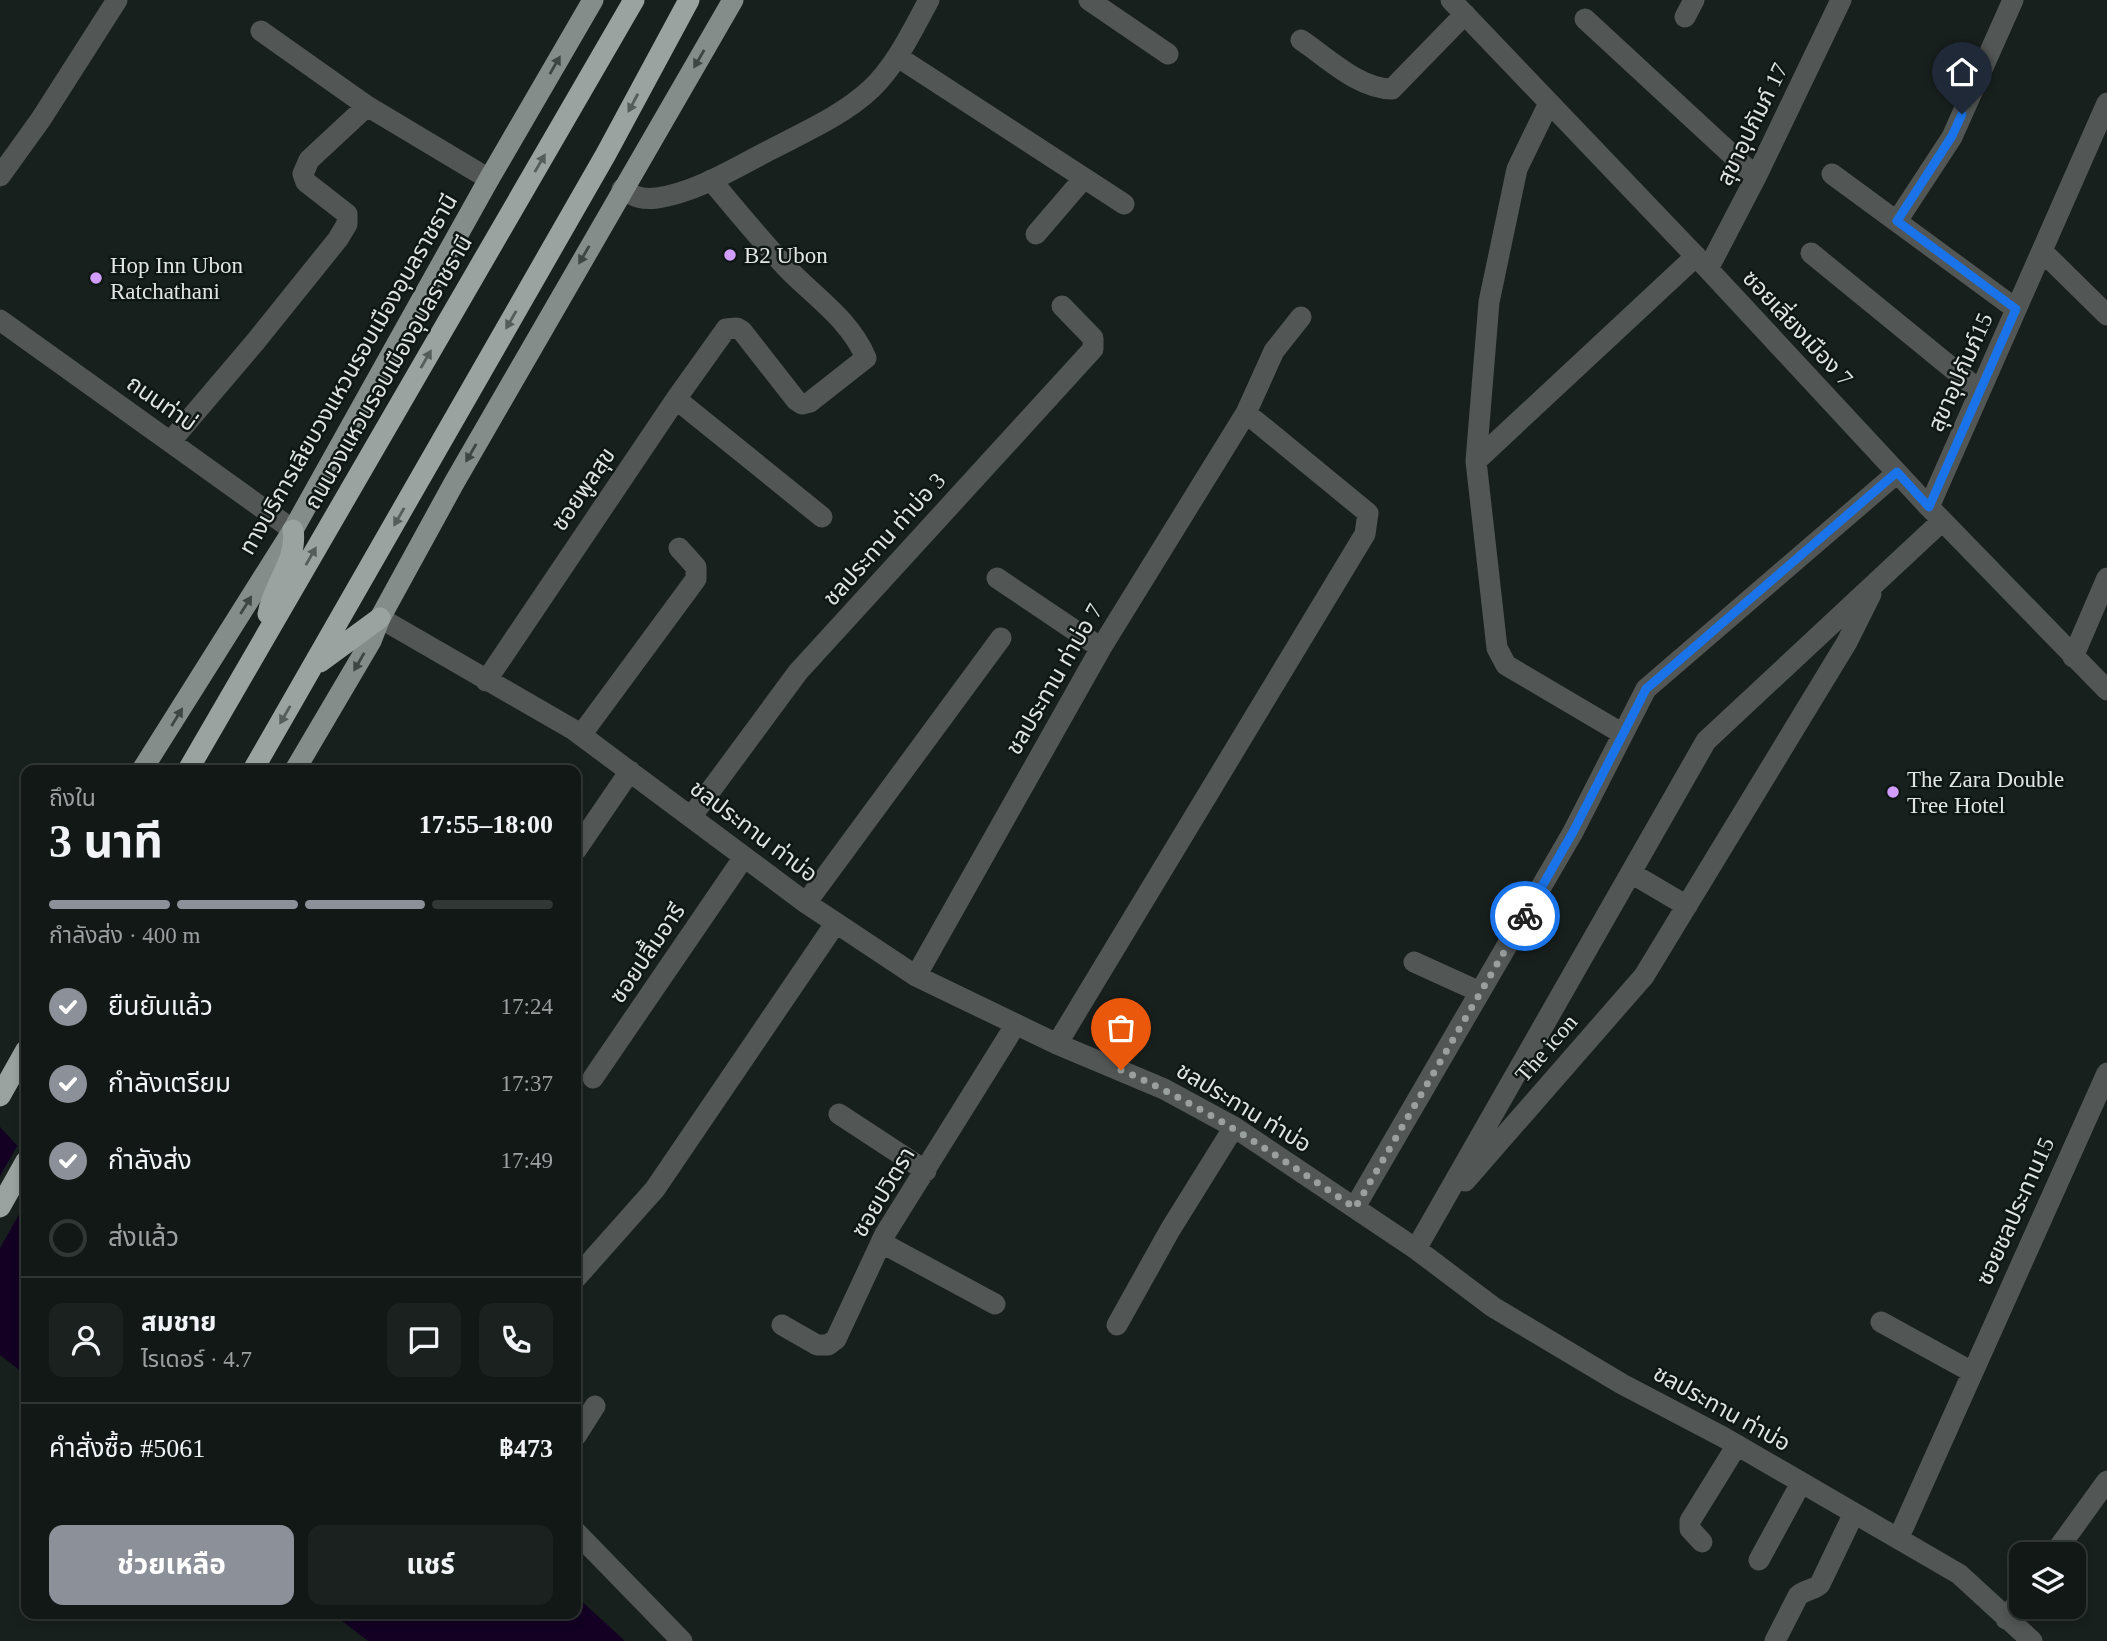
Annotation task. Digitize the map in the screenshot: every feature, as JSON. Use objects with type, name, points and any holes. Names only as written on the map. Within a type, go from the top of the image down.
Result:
[{"type":"highway","name":"ถนนวงแหวนรอบเมืองอุบลราชธานี","points":[[191,765],[634,0]]},
{"type":"highway","points":[[256,765],[606,154],[689,0]]},
{"type":"highway","points":[[265,636],[270,602],[295,544],[293,530]]},
{"type":"highway","points":[[313,667],[380,618]]},
{"type":"highway","points":[[0,1096],[21,1060]]},
{"type":"highway","points":[[0,1207],[21,1170]]},
{"type":"main road","name":"ทางบริการเลียบวงแหวนรอบเมืองอุบลราชธานี","points":[[145,765],[293,530],[489,179],[593,0]]},
{"type":"main road","points":[[298,765],[371,641],[380,618],[454,483],[733,0]]},
{"type":"street","points":[[0,176],[41,119],[117,0]]},
{"type":"street","points":[[622,189],[636,198],[655,199],[711,180],[830,118],[870,90],[898,57],[929,0]]},
{"type":"street","points":[[1088,0],[1168,54]]},
{"type":"street","name":"สุขาอุปกัมภ์ 17","points":[[1476,461],[1702,263],[1756,177],[1841,0]]},
{"type":"street","points":[[1897,221],[1952,136],[2013,0]]},
{"type":"street","points":[[1301,40],[1363,83],[1378,89],[1392,89],[1458,7]]},
{"type":"street","name":"ซอยเลี่ยงเมือง 7","points":[[1458,7],[1936,514],[2107,690]]},
{"type":"street","points":[[1585,19],[1756,177]]},
{"type":"street","points":[[261,31],[367,106],[489,179]]},
{"type":"street","points":[[898,57],[1124,204]]},
{"type":"street","points":[[1549,103],[1517,169],[1489,302],[1476,461],[1497,648],[1506,665],[1623,734]]},
{"type":"street","name":"สุขาอุปกัมภ์15","points":[[1936,514],[1980,391],[2107,103]]},
{"type":"street","points":[[171,440],[256,341],[338,239],[347,224],[347,214],[306,182],[303,174],[309,160],[367,106]]},
{"type":"street","points":[[1832,174],[2016,309]]},
{"type":"street","points":[[1036,234],[1084,178]]},
{"type":"street","name":"ซอยพูลสุข","points":[[486,681],[726,329],[737,328],[742,331],[802,404],[810,402],[866,358],[863,349],[835,313],[787,268],[711,180]]},
{"type":"street","points":[[2042,251],[2107,315]]},
{"type":"street","points":[[1811,253],[1980,391]]},
{"type":"street","name":"ชลประทาน ท่าบ่อ 3","points":[[691,817],[798,672],[1093,349],[1093,338],[1062,306]]},
{"type":"street","name":"ชลประทาน ท่าบ่อ 7","points":[[916,975],[1101,648],[1246,413],[1273,351],[1301,317]]},
{"type":"street","name":"ถนนท่าบ่","points":[[0,320],[293,530]]},
{"type":"street","points":[[676,399],[822,517]]},
{"type":"street","points":[[1056,1044],[1365,534],[1368,513],[1246,413]]},
{"type":"street","points":[[1355,1208],[1573,832],[1646,689],[1897,472]]},
{"type":"street","name":"The icon","points":[[1416,1249],[1706,741],[1879,580],[1936,514]]},
{"type":"street","points":[[580,735],[696,579],[696,567],[679,548]]},
{"type":"street","points":[[998,578],[1101,648]]},
{"type":"street","points":[[2073,657],[2107,578]]},
{"type":"street","name":"The icon","points":[[1434,1217],[1644,976],[1847,642],[1879,580]]},
{"type":"street","name":"ชลประทาน ท่าบ่อ","points":[[380,618],[580,735],[835,924],[916,975],[1056,1044],[1164,1088],[1234,1127],[1416,1249],[1493,1307],[1622,1384],[1737,1445],[1959,1574],[2032,1641]]},
{"type":"street","points":[[806,903],[1001,638]]},
{"type":"street","points":[[581,843],[630,771]]},
{"type":"street","name":"ซอยปลื้มอารี","points":[[593,1078],[744,857]]},
{"type":"street","points":[[1631,873],[1686,906]]},
{"type":"street","points":[[581,1272],[655,1189],[835,924]]},
{"type":"street","points":[[1414,962],[1480,992]]},
{"type":"street","name":"ซอยปวิตรา","points":[[782,1325],[817,1345],[828,1345],[836,1339],[882,1242],[1016,1024]]},
{"type":"street","name":"ซอยชลประทาน15","points":[[1899,1537],[2107,1073]]},
{"type":"street","points":[[839,1114],[926,1171]]},
{"type":"street","points":[[1117,1325],[1170,1230],[1234,1127]]},
{"type":"street","points":[[882,1242],[995,1304]]},
{"type":"street","points":[[1881,1322],[1972,1372]]},
{"type":"street","points":[[581,1428],[595,1406]]},
{"type":"street","points":[[1702,1542],[1690,1529],[1690,1521],[1737,1445]]},
{"type":"street","points":[[2063,1542],[2107,1481]]},
{"type":"street","points":[[1759,1560],[1801,1483]]},
{"type":"street","points":[[1775,1641],[1798,1596],[1803,1591],[1814,1590],[1820,1584],[1854,1513]]},
{"type":"street","points":[[581,1537],[682,1641]]},
{"type":"street","points":[[2006,1619],[2009,1615]]},
{"type":"shaded area","points":[[0,1127],[21,1150],[21,1371],[0,1355]]},
{"type":"shaded area","points":[[581,1601],[625,1641],[368,1641],[339,1619],[581,1619]]},
{"type":"pier","points":[[19,1143],[21,1211],[0,1248],[0,1176]]},
{"type":"way so far","points":[[1121,1070],[1164,1088],[1234,1127],[1355,1208],[1525,916]]},
{"type":"place","name":"B2 Ubon","points":[[730,255]]},
{"type":"place","name":"Hop Inn Ubon Ratchathani","points":[[96,278]]},
{"type":"place","name":"The Zara Double Tree Hotel","points":[[1893,792]]},
{"type":"route","points":[[1525,916],[1573,832],[1646,689],[1897,472],[1929,507],[2016,309],[1897,221],[1952,136],[1962,114]]}]
